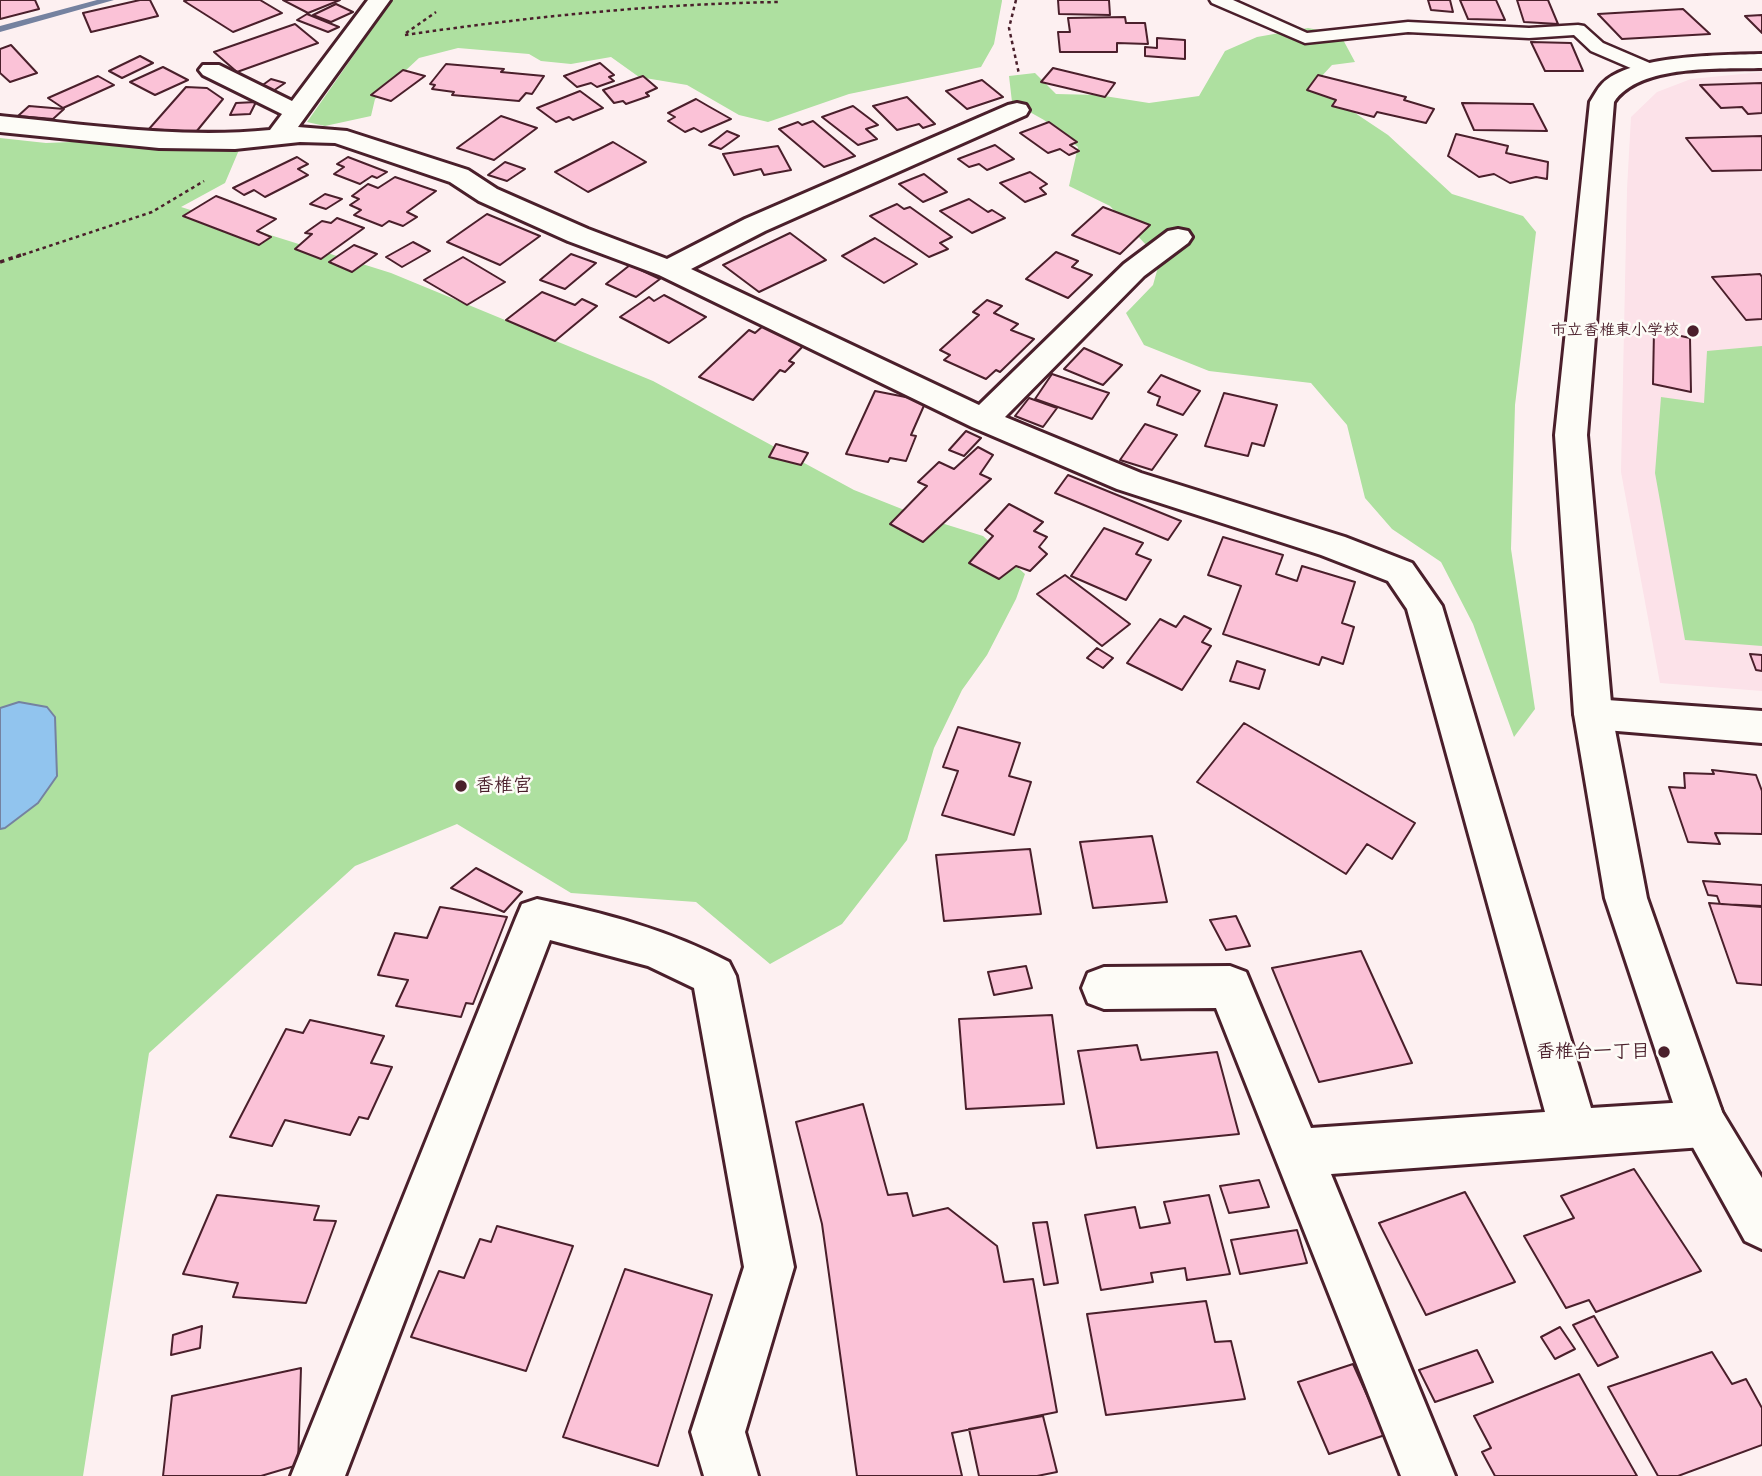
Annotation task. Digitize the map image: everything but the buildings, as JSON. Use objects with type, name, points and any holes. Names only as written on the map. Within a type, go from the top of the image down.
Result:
[{"type":"street","points":[[0,124],[159,140],[235,141],[286,125],[379,0]]},
{"type":"street","points":[[1762,61],[1694,63],[1637,74],[1612,88],[1602,103],[1571,435],[1592,714],[1626,898],[1703,1124],[1762,1224]]},
{"type":"street","points":[[211,70],[300,134],[338,136],[459,176],[488,195],[578,235],[669,269],[984,420],[1129,481],[1333,546],[1400,572],[1424,606],[1574,1131]]},
{"type":"street","points":[[669,269],[755,225],[1017,110]]},
{"type":"street","points":[[984,420],[1134,270],[1178,237]]},
{"type":"street","points":[[1592,714],[1762,727]]},
{"type":"street","points":[[318,1476],[537,918],[619,936],[682,957],[714,976],[769,1267],[718,1461]]},
{"type":"street","points":[[1104,988],[1230,987],[1428,1476]]},
{"type":"street","points":[[1298,1153],[1574,1131],[1703,1124]]},
{"type":"lane","points":[[1218,0],[1305,38],[1408,27],[1530,33],[1578,30],[1597,47],[1653,71]]},
{"type":"path","points":[[1016,0],[1009,28],[1025,100],[1017,110]]},
{"type":"path","points":[[406,34],[697,3],[778,2]]},
{"type":"path","points":[[395,42],[436,12]]},
{"type":"path","points":[[0,262],[152,212],[286,125]]},
{"type":"shaded area","name":"市立香椎東小学校","points":[[1762,72],[1762,691],[1660,683],[1621,472],[1631,117],[1657,92],[1691,79]]},
{"type":"green space","points":[[390,0],[1002,1],[994,44],[981,67],[849,94],[768,122],[739,115],[687,85],[639,77],[611,57],[571,64],[541,61],[529,54],[458,48],[419,58],[375,99],[371,116],[325,126],[307,122],[363,42],[383,6]]},
{"type":"green space","points":[[1308,28],[1340,34],[1355,62],[1332,65],[1320,78],[1346,107],[1388,135],[1452,194],[1523,216],[1536,232],[1515,405],[1511,549],[1535,709],[1514,737],[1473,624],[1441,562],[1392,529],[1365,498],[1347,425],[1311,383],[1209,371],[1144,345],[1126,313],[1153,285],[1160,260],[1110,206],[1069,186],[1078,147],[1044,120],[1012,102],[1009,76],[1035,73],[1056,94],[1098,95],[1149,103],[1199,96],[1225,51],[1257,37]]},
{"type":"green space","name":"香椎宮","points":[[0,138],[46,143],[121,140],[239,150],[225,183],[181,207],[391,273],[653,381],[854,490],[922,517],[983,536],[1025,574],[1016,599],[987,655],[962,690],[934,748],[907,840],[842,924],[770,964],[696,902],[571,893],[457,824],[355,866],[149,1053],[83,1476],[0,1476]]},
{"type":"green space","points":[[1762,346],[1762,646],[1685,640],[1655,473],[1661,397],[1704,403],[1707,351]]},
{"type":"water","points":[[19,702],[47,707],[55,717],[57,776],[38,803],[0,829],[0,708]]},
{"type":"waterway","points":[[0,29],[109,0]]},
{"type":"place","name":"市立香椎東小学校","points":[[1693,331]]},
{"type":"place","name":"香椎宮","points":[[461,786]]},
{"type":"place","name":"香椎台一丁目","points":[[1664,1052]]}]
